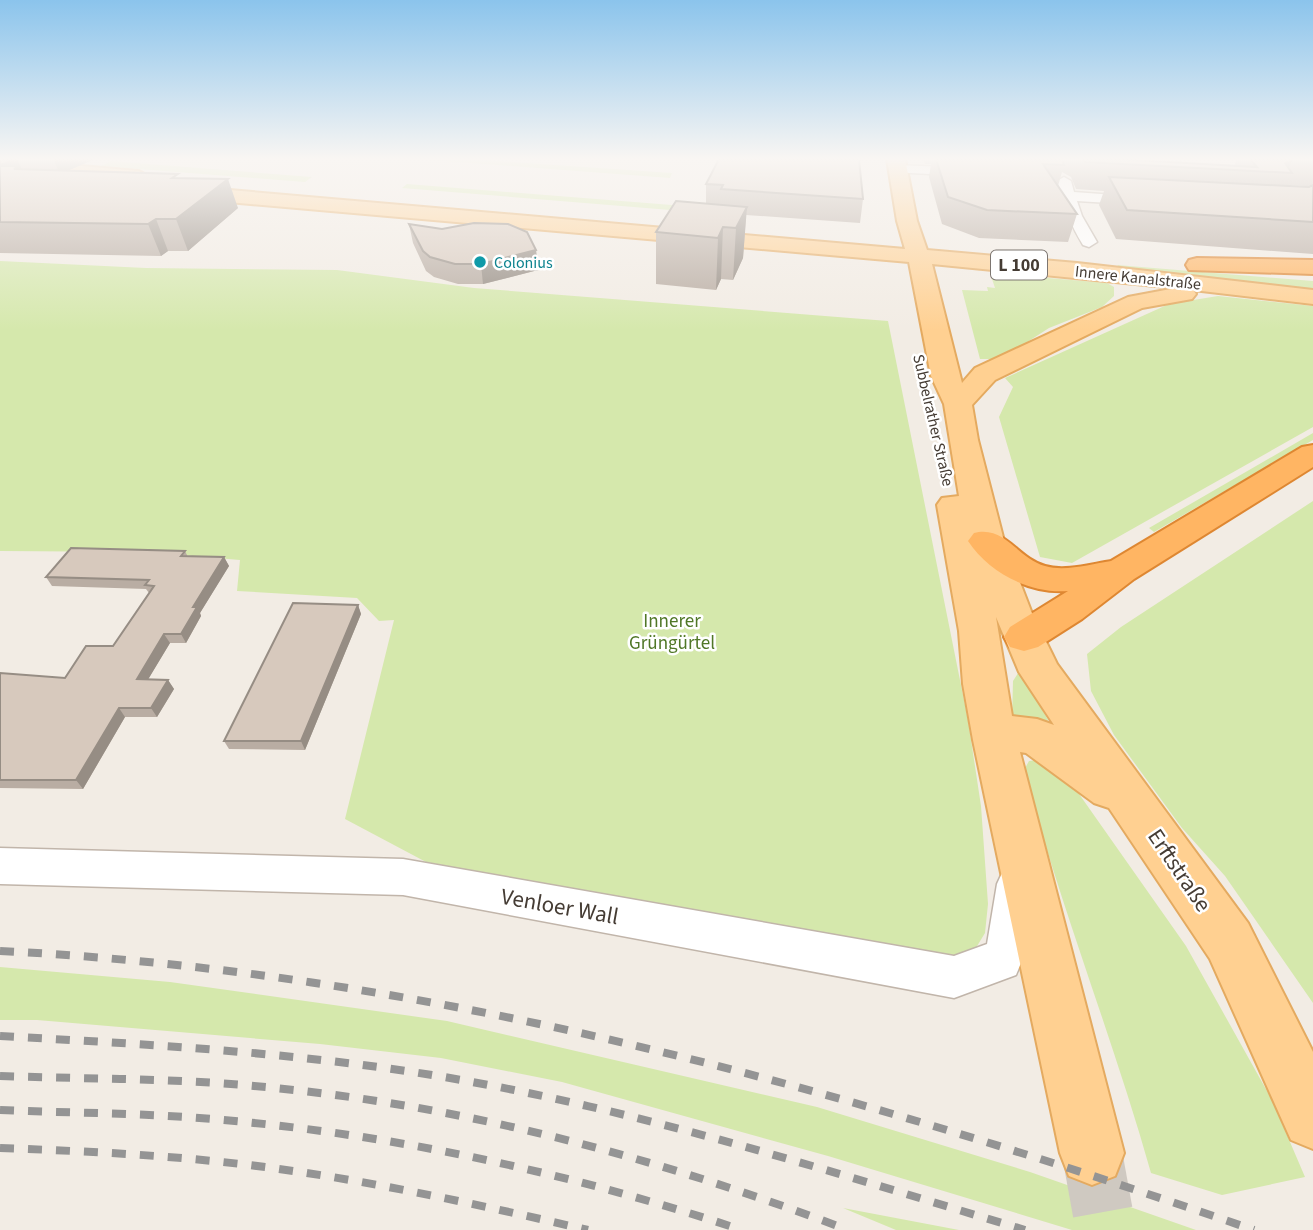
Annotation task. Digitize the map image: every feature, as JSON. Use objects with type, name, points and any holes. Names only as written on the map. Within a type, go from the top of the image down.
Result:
[{"type":"highway","name":"L 100","points":[[1197,265],[1313,267]]},
{"type":"highway","points":[[1024,637],[1068,611],[1121,571],[1313,454]]},
{"type":"highway","points":[[986,541],[1012,566],[1036,578],[1068,580],[1121,571]]},
{"type":"main road","name":"Innere Kanalstraße","points":[[491,216],[838,243]]},
{"type":"main road","name":"Innere Kanalstraße","points":[[575,216],[838,243],[905,255],[1120,274],[1313,297]]},
{"type":"main road","name":"Subbelrather Straße","points":[[899,216],[921,370],[932,399],[979,631],[984,684]]},
{"type":"main road","name":"Subbelrather Straße","points":[[906,216],[905,255],[945,376],[958,404],[963,440],[986,541],[1024,637]]},
{"type":"main road","name":"L 100","points":[[907,221],[939,236],[982,249]]},
{"type":"main road","points":[[838,243],[864,232]]},
{"type":"main road","points":[[838,243],[869,262],[905,255]]},
{"type":"main road","name":"Innere Kanalstraße","points":[[905,255],[982,249],[1091,250],[1197,265],[1313,276]]},
{"type":"main road","points":[[1091,250],[1127,282],[1136,302]]},
{"type":"main road","points":[[958,404],[985,374],[1136,302],[1180,294],[1246,289]]},
{"type":"main road","points":[[1024,637],[984,684],[1092,1153]]},
{"type":"main road","name":"Erftstraße","points":[[1024,637],[1040,671],[1229,941],[1313,1118]]},
{"type":"main road","points":[[995,740],[1013,733],[1038,737],[1136,807]]},
{"type":"street","points":[[1074,216],[1091,250]]},
{"type":"street","name":"Venloer Wall","points":[[0,866],[403,877],[954,977],[1001,960],[1010,941],[1022,850]]},
{"type":"green space","name":"Innerer Grüngürtel","points":[[0,261],[146,268],[337,270],[474,288],[888,321],[968,720],[981,806],[988,904],[985,933],[971,956],[924,954],[426,862],[345,819],[394,620],[379,621],[357,598],[237,591],[240,560],[144,552],[0,551]]},
{"type":"green space","points":[[1117,265],[1313,281],[1313,292],[1124,270]]},
{"type":"green space","points":[[990,273],[1107,283],[1114,287],[1114,296],[1102,307],[1049,328],[1010,353],[993,359],[980,359],[962,290],[988,291],[987,287],[995,288]]},
{"type":"green space","points":[[1218,296],[1313,306],[1313,427],[1072,563],[1040,557],[999,417],[1013,387],[1005,378],[1169,304]]},
{"type":"green space","points":[[1313,433],[1313,440],[1154,532],[1149,528]]},
{"type":"green space","points":[[1313,501],[1313,1003],[1225,876],[1182,828],[1114,735],[1091,691],[1087,654],[1121,627]]},
{"type":"green space","points":[[1020,670],[1048,720],[1047,725],[1012,720],[1013,681]]},
{"type":"green space","points":[[1037,760],[1065,774],[1186,946],[1272,1100],[1305,1177],[1222,1195],[1151,1173],[1038,821],[1024,770],[1029,761]]},
{"type":"green space","points":[[0,967],[170,982],[447,1021],[817,1107],[1030,1172],[1196,1230],[1072,1230],[828,1156],[562,1082],[441,1058],[320,1044],[37,1020],[0,1020]]},
{"type":"green space","points":[[843,1208],[959,1230],[896,1230]]},
{"type":"building","points":[[0,216],[179,216],[176,219],[156,219],[148,224],[0,222]]},
{"type":"building","points":[[666,216],[742,216],[736,228],[723,227],[718,238],[656,232]]},
{"type":"building","points":[[1226,216],[1313,216],[1313,222]]},
{"type":"building","points":[[474,223],[508,224],[527,232],[536,250],[481,264],[455,264],[430,257],[423,251],[409,224],[442,229]]},
{"type":"building","points":[[71,548],[185,551],[181,556],[224,557],[193,607],[197,607],[181,634],[164,634],[137,679],[168,680],[151,708],[119,708],[76,780],[0,780],[0,673],[65,678],[86,646],[113,646],[154,586],[145,585],[149,580],[46,577]]},
{"type":"building","points":[[293,603],[358,605],[301,741],[224,741]]},
{"type":"tunnel","points":[[1092,1153],[1106,1230]]},
{"type":"railway","points":[[0,951],[161,963],[320,984],[479,1012],[636,1046],[793,1086],[948,1130],[1254,1230]]},
{"type":"railway","points":[[0,1036],[324,1060],[507,1089],[657,1123],[731,1143],[1025,1230]]},
{"type":"railway","points":[[0,1076],[222,1083],[331,1094],[406,1106],[556,1137],[630,1157],[703,1179],[848,1230]]},
{"type":"railway","points":[[0,1110],[186,1117],[347,1135],[546,1174],[677,1209],[742,1230]]},
{"type":"railway","points":[[0,1148],[156,1156],[292,1171],[419,1193],[588,1230]]},
{"type":"place","name":"Colonius","points":[[480,262]]}]
